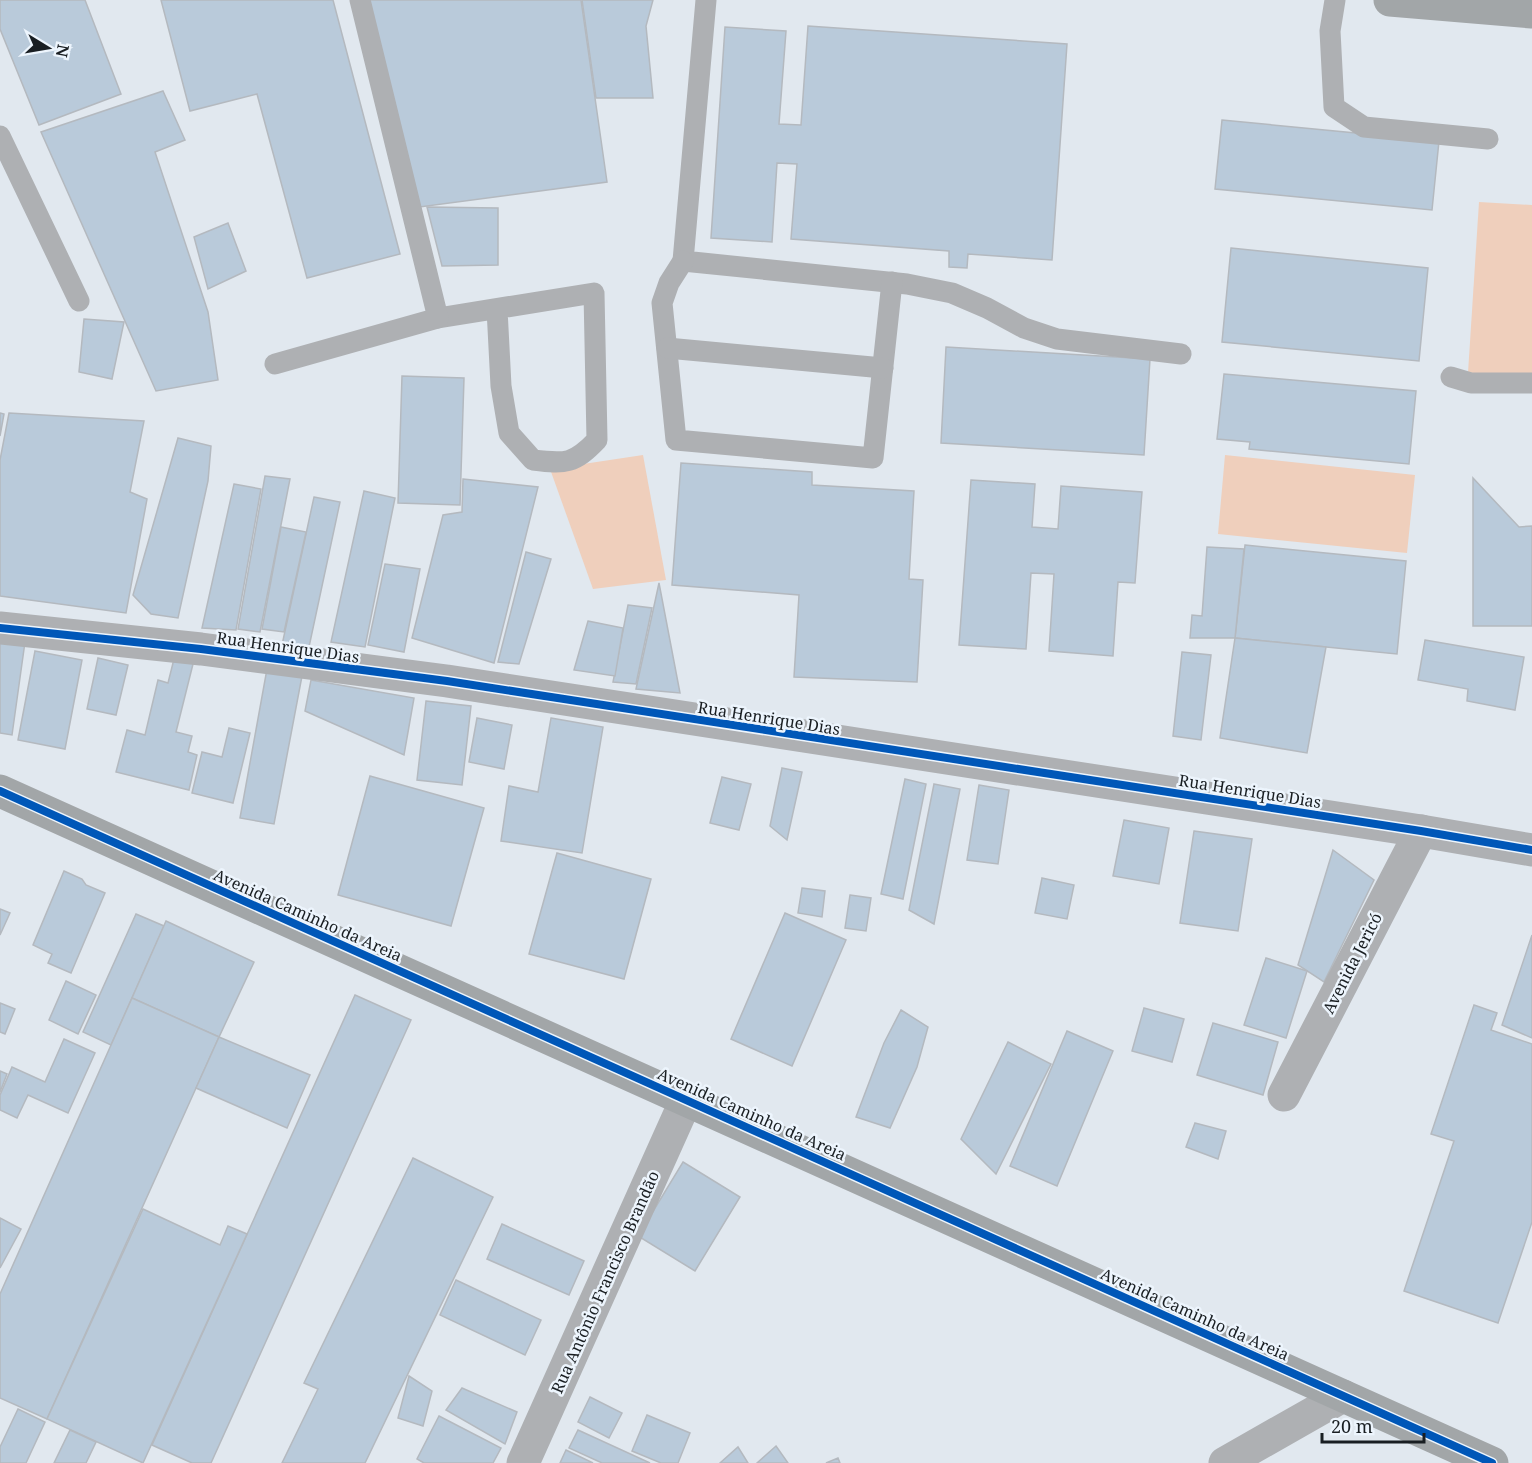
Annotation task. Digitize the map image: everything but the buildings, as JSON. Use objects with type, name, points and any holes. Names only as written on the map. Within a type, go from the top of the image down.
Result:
[{"type":"main road","points":[[1390,0],[1532,12]]},
{"type":"main road","name":"Avenida Caminho da Areia","points":[[0,791],[1491,1463]]},
{"type":"street","name":"Rua Henrique Dias","points":[[0,628],[201,649],[447,681],[1532,850]]},
{"type":"street","name":"Avenida Jericó","points":[[1284,1095],[1421,831]]},
{"type":"street","name":"Rua Antônio Francisco Brandão","points":[[523,1463],[686,1100]]},
{"type":"street","points":[[1225,1463],[1343,1396]]},
{"type":"lane","points":[[360,0],[438,318]]},
{"type":"lane","points":[[706,0],[683,261],[669,283],[663,303],[676,440],[873,458],[892,282]]},
{"type":"lane","points":[[1335,0],[1330,31],[1334,107],[1364,127],[1488,139]]},
{"type":"lane","points":[[0,136],[79,301]]},
{"type":"lane","points":[[683,261],[892,282],[951,293],[987,308],[1024,328],[1057,339],[1181,354]]},
{"type":"lane","points":[[275,364],[438,318],[594,293],[597,440],[582,456],[560,463],[533,460],[509,433],[501,386],[497,309]]},
{"type":"lane","points":[[667,348],[882,368]]},
{"type":"lane","points":[[1451,377],[1471,383],[1532,383]]},
{"type":"shaded area","points":[[1479,202],[1532,205],[1532,374],[1468,373]]},
{"type":"shaded area","points":[[643,455],[666,580],[593,589],[550,469]]},
{"type":"shaded area","points":[[1225,455],[1415,475],[1407,553],[1218,534]]},
{"type":"cycle path","points":[[0,628],[201,649],[447,681],[1532,850]]},
{"type":"cycle path","points":[[0,791],[1492,1463]]}]
